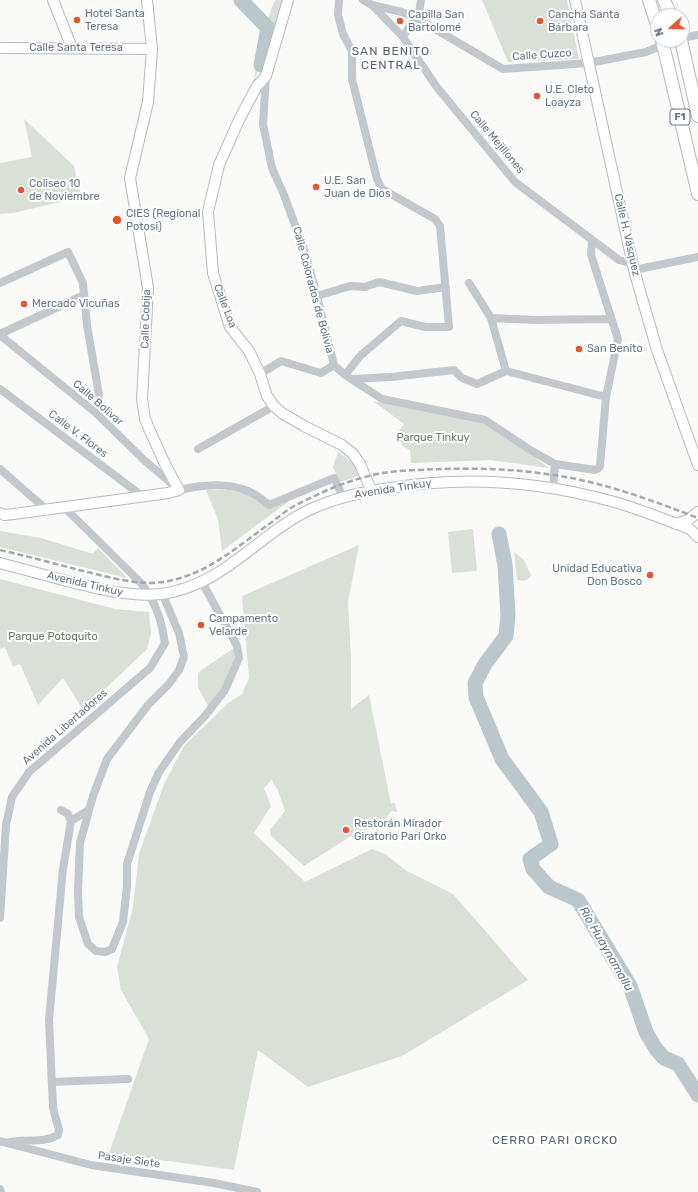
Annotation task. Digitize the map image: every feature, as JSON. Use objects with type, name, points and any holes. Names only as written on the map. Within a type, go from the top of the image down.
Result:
[{"type":"highway","name":"F1","points":[[668,48],[698,194]]},
{"type":"highway","name":"F1","points":[[683,48],[698,116]]},
{"type":"main road","points":[[53,0],[72,48]]},
{"type":"main road","name":"Calle Cobija","points":[[146,0],[152,49],[148,102],[130,178],[148,288],[142,399],[145,419],[150,431],[165,464],[180,490]]},
{"type":"main road","name":"Calle Colorados de Bolivia","points":[[266,76],[288,0]]},
{"type":"main road","name":"Calle H. Vásquez","points":[[575,0],[633,265],[657,350],[698,465]]},
{"type":"main road","name":"Calle Santa Teresa","points":[[0,48],[152,49]]},
{"type":"main road","name":"Calle Loa","points":[[266,76],[257,86],[219,165],[208,212],[213,273],[230,327],[249,351],[260,374],[267,396],[274,406],[282,413],[304,426],[342,445],[353,454],[360,464],[372,490]]},
{"type":"main road","name":"Avenida Tinkuy","points":[[0,563],[103,590],[137,595],[162,593],[183,589],[202,582],[236,562],[274,530],[309,510],[372,490],[449,481],[524,484],[553,488],[608,500],[676,524],[694,528],[698,537]]},
{"type":"main road","points":[[0,513],[4,515],[47,510],[180,490]]},
{"type":"main road","points":[[676,524],[688,520],[698,512]]},
{"type":"street","points":[[339,0],[338,15],[343,34],[352,51],[352,79],[377,178],[382,189],[435,219],[440,226],[449,327],[425,327],[401,321],[360,356],[344,375]]},
{"type":"street","name":"Calle Cuzco","points":[[363,0],[372,5],[402,12],[418,19],[504,69],[589,63],[646,52],[654,48]]},
{"type":"street","points":[[403,37],[411,24],[418,19],[421,0]]},
{"type":"street","name":"Calle Mejillones","points":[[372,5],[403,37],[436,86],[515,182],[619,260],[633,265],[698,257]]},
{"type":"street","name":"Calle Colorados de Bolivia","points":[[266,76],[263,124],[272,168],[297,228],[317,296],[334,365],[344,375],[382,399],[485,420],[532,451],[555,464]]},
{"type":"street","points":[[553,488],[555,464],[595,470],[600,466],[606,397],[618,339],[591,255],[592,241]]},
{"type":"street","points":[[0,283],[68,252],[83,283],[99,395],[96,413]]},
{"type":"street","points":[[317,296],[350,286],[366,287],[379,282],[417,291],[446,287]]},
{"type":"street","points":[[470,283],[491,318],[506,371]]},
{"type":"street","points":[[0,334],[84,295]]},
{"type":"street","points":[[491,318],[535,320],[611,319]]},
{"type":"street","name":"Calle Bolivar","points":[[0,334],[96,413],[144,460],[180,490]]},
{"type":"street","points":[[260,374],[282,361],[321,373],[334,365]]},
{"type":"street","points":[[352,379],[391,377],[454,370],[462,378],[477,384],[506,371],[606,397]]},
{"type":"street","name":"Calle V. Flores","points":[[0,389],[142,496]]},
{"type":"street","points":[[198,449],[274,406]]},
{"type":"street","points":[[0,469],[47,510]]},
{"type":"street","points":[[180,490],[202,485],[228,485],[249,491],[269,505],[334,478],[343,498]]},
{"type":"street","name":"Avenida Libertadores","points":[[0,918],[2,855],[12,797],[29,772],[150,668],[165,643],[161,620],[149,594],[141,583],[64,507]]},
{"type":"street","points":[[162,593],[179,633],[184,657],[179,670],[169,684],[148,705],[107,759],[89,810],[80,843],[78,891],[79,917],[88,944],[96,951],[105,952],[112,949],[123,922],[126,864],[150,792],[159,772],[180,742],[205,716],[225,690],[239,658],[237,646],[202,582]]},
{"type":"street","points":[[4,1142],[16,1140],[51,1139],[58,1135],[59,1130],[53,1108],[49,1020],[62,869],[71,821],[68,814],[61,810]]},
{"type":"street","points":[[71,821],[89,810]]},
{"type":"street","points":[[52,1082],[128,1079]]},
{"type":"street","name":"Pasaje Siete","points":[[4,1142],[91,1165],[214,1183],[257,1192]]},
{"type":"green space","points":[[275,0],[282,0],[269,44],[253,83],[263,31]]},
{"type":"green space","points":[[482,0],[567,0],[579,59],[508,62]]},
{"type":"green space","points":[[24,119],[74,166],[81,197],[14,213],[0,214],[0,163],[32,157]]},
{"type":"green space","name":"Parque Tinkuy","points":[[373,401],[484,424],[532,455],[549,468],[491,460],[411,463],[410,450],[404,447],[398,439],[398,432],[404,424]]},
{"type":"green space","points":[[338,452],[354,463],[361,475],[340,482],[333,467]]},
{"type":"green space","points":[[206,490],[229,490],[248,494],[270,508],[289,501],[222,551],[218,519]]},
{"type":"green space","points":[[473,529],[477,571],[452,573],[448,532]]},
{"type":"green space","points":[[0,531],[41,538],[93,554],[98,548],[127,578],[0,547]]},
{"type":"green space","points":[[359,545],[348,602],[351,658],[351,709],[369,695],[391,804],[395,803],[397,812],[391,811],[383,823],[351,836],[304,866],[271,836],[270,830],[285,811],[278,790],[272,779],[264,788],[271,806],[254,833],[305,882],[372,849],[385,854],[407,871],[453,894],[528,980],[402,1056],[308,1087],[258,1050],[234,1170],[109,1153],[149,1039],[121,990],[117,967],[133,907],[139,854],[164,784],[184,746],[228,703],[242,694],[249,678],[242,596]]},
{"type":"green space","points":[[514,552],[524,560],[531,575],[527,579],[517,580]]},
{"type":"green space","name":"Parque Potoquito","points":[[0,579],[115,609],[149,612],[151,633],[147,649],[83,710],[63,678],[38,705],[20,664],[13,667],[5,647],[0,649]]},
{"type":"green space","points":[[237,646],[239,658],[210,710],[198,687],[198,673]]},
{"type":"waterway","points":[[241,0],[268,28],[261,65]]},
{"type":"waterway","name":"Río Huaynamallu","points":[[499,534],[505,565],[508,615],[506,636],[485,664],[475,683],[476,697],[502,759],[541,812],[551,844],[530,859],[533,869],[549,887],[578,900],[630,986],[646,1032],[656,1049],[664,1058],[678,1064],[698,1095]]},
{"type":"railway","points":[[0,550],[131,582],[163,582],[192,574],[219,560],[289,509],[321,493],[356,479],[413,470],[498,469],[525,471],[572,478],[627,492],[698,518]]},
{"type":"place","name":"Hotel Santa Teresa","points":[[77,20]]},
{"type":"place","name":"Capilla San Bartolomé","points":[[400,21]]},
{"type":"place","name":"Cancha Santa Bárbara","points":[[540,21]]},
{"type":"place","name":"U.E. Cleto Loayza","points":[[537,96]]},
{"type":"place","name":"U.E. San Juan de Dios","points":[[316,187]]},
{"type":"place","name":"Coliseo 10 de Noviembre","points":[[21,190]]},
{"type":"place","name":"CIES (Regional Potosi)","points":[[117,220]]},
{"type":"place","name":"Mercado Vicuñas","points":[[24,304]]},
{"type":"place","name":"San Benito","points":[[579,349]]},
{"type":"place","name":"Unidad Educativa Don Bosco","points":[[650,575]]},
{"type":"place","name":"Campamento Velarde","points":[[201,625]]},
{"type":"place","name":"Restorán Mirador Giratorio Pari Orko","points":[[346,830]]},
{"type":"district","name":"SAN BENITO CENTRAL","points":[[391,59]]},
{"type":"district","name":"CERRO PARI ORCKO","points":[[555,1141]]}]
